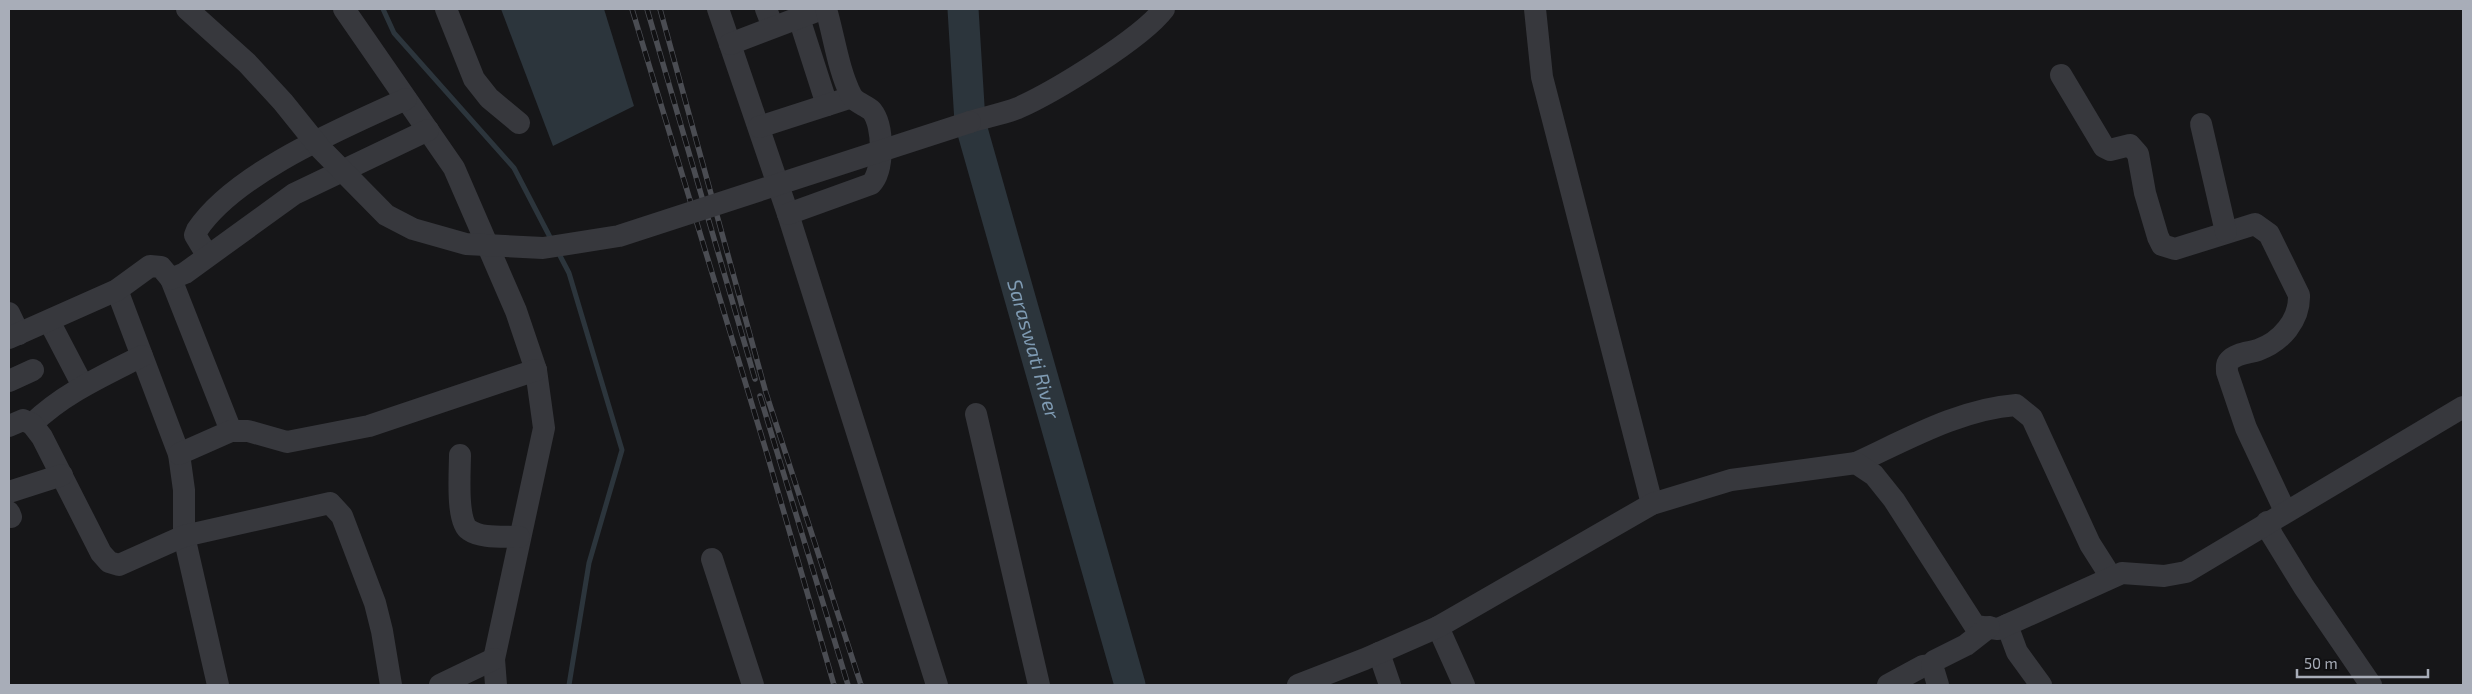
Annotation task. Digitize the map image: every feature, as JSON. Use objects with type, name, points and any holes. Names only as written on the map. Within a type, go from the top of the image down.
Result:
[{"type":"street","points":[[187,9],[247,63],[284,102],[320,148],[386,215],[413,229],[466,244],[543,248],[619,236],[1018,108],[1077,75],[1124,43],[1164,9]]},
{"type":"street","points":[[344,9],[454,168],[516,311],[536,370],[544,428],[494,659],[496,685]]},
{"type":"street","points":[[446,9],[474,79],[485,93],[518,123]]},
{"type":"street","points":[[718,9],[788,214],[937,685]]},
{"type":"street","points":[[730,44],[770,18],[798,18],[822,9]]},
{"type":"street","points":[[788,214],[871,184],[877,178],[880,170],[880,143],[876,119],[871,110],[852,97],[826,9]]},
{"type":"street","points":[[1535,9],[1542,77],[1652,504]]},
{"type":"street","points":[[798,18],[827,105]]},
{"type":"street","points":[[2060,75],[2104,147],[2110,150],[2130,146],[2138,154],[2148,202],[2162,245],[2175,249],[2255,224],[2261,226],[2269,234],[2299,295],[2300,304],[2290,327],[2260,350],[2238,356],[2227,364],[2227,372],[2276,517],[2272,535],[2304,587],[2371,685]]},
{"type":"street","points":[[759,127],[852,97]]},
{"type":"street","points":[[207,255],[195,235],[197,230],[234,191],[294,152],[406,99]]},
{"type":"street","points":[[2201,124],[2226,232]]},
{"type":"street","points":[[171,279],[185,272],[294,194],[428,130]]},
{"type":"street","points":[[9,313],[14,336],[117,290],[150,266],[161,267],[171,279],[231,432]]},
{"type":"street","points":[[117,290],[179,454],[184,490],[184,536],[218,685]]},
{"type":"street","points":[[49,321],[84,386]]},
{"type":"street","points":[[32,424],[50,407],[84,386],[142,356]]},
{"type":"street","points":[[9,381],[33,370]]},
{"type":"street","points":[[179,454],[231,432],[248,431],[287,442],[325,435],[397,418],[536,370]]},
{"type":"street","points":[[1298,685],[1438,627],[1652,504],[1730,480],[1856,462],[1954,420],[1998,406],[2016,405],[2032,418],[2090,544],[2111,577]]},
{"type":"street","points":[[1888,685],[1923,666],[1935,675],[1941,656],[1998,626],[2111,577],[2122,573],[2164,576],[2186,572],[2463,407]]},
{"type":"street","points":[[976,414],[1039,685]]},
{"type":"street","points":[[9,426],[22,420],[32,424],[62,475],[101,553],[109,562],[119,565],[184,536],[330,503],[335,506],[342,516],[372,594],[382,631],[391,685]]},
{"type":"street","points":[[460,455],[460,506],[463,524],[468,530],[478,534],[519,537]]},
{"type":"street","points":[[1856,462],[1874,475],[1894,500],[1975,626],[1998,626]]},
{"type":"street","points":[[9,492],[62,475]]},
{"type":"street","points":[[712,559],[753,685]]},
{"type":"street","points":[[1998,626],[2041,685]]},
{"type":"street","points":[[1438,627],[1464,685]]},
{"type":"street","points":[[1379,653],[1390,685]]},
{"type":"street","points":[[440,685],[494,659]]},
{"type":"shaded area","points":[[501,9],[604,9],[634,106],[553,146]]},
{"type":"waterway","points":[[383,9],[394,33],[514,168],[552,241]]},
{"type":"waterway","name":"Saraswati River","points":[[963,9],[970,122],[1130,685]]},
{"type":"waterway","points":[[557,250],[569,273],[622,450],[589,563],[569,685]]},
{"type":"railway","points":[[632,9],[767,454],[834,685]]},
{"type":"railway","points":[[647,9],[755,379]]},
{"type":"railway","points":[[660,9],[766,393],[861,685]]},
{"type":"railway","points":[[760,396],[848,685]]}]
